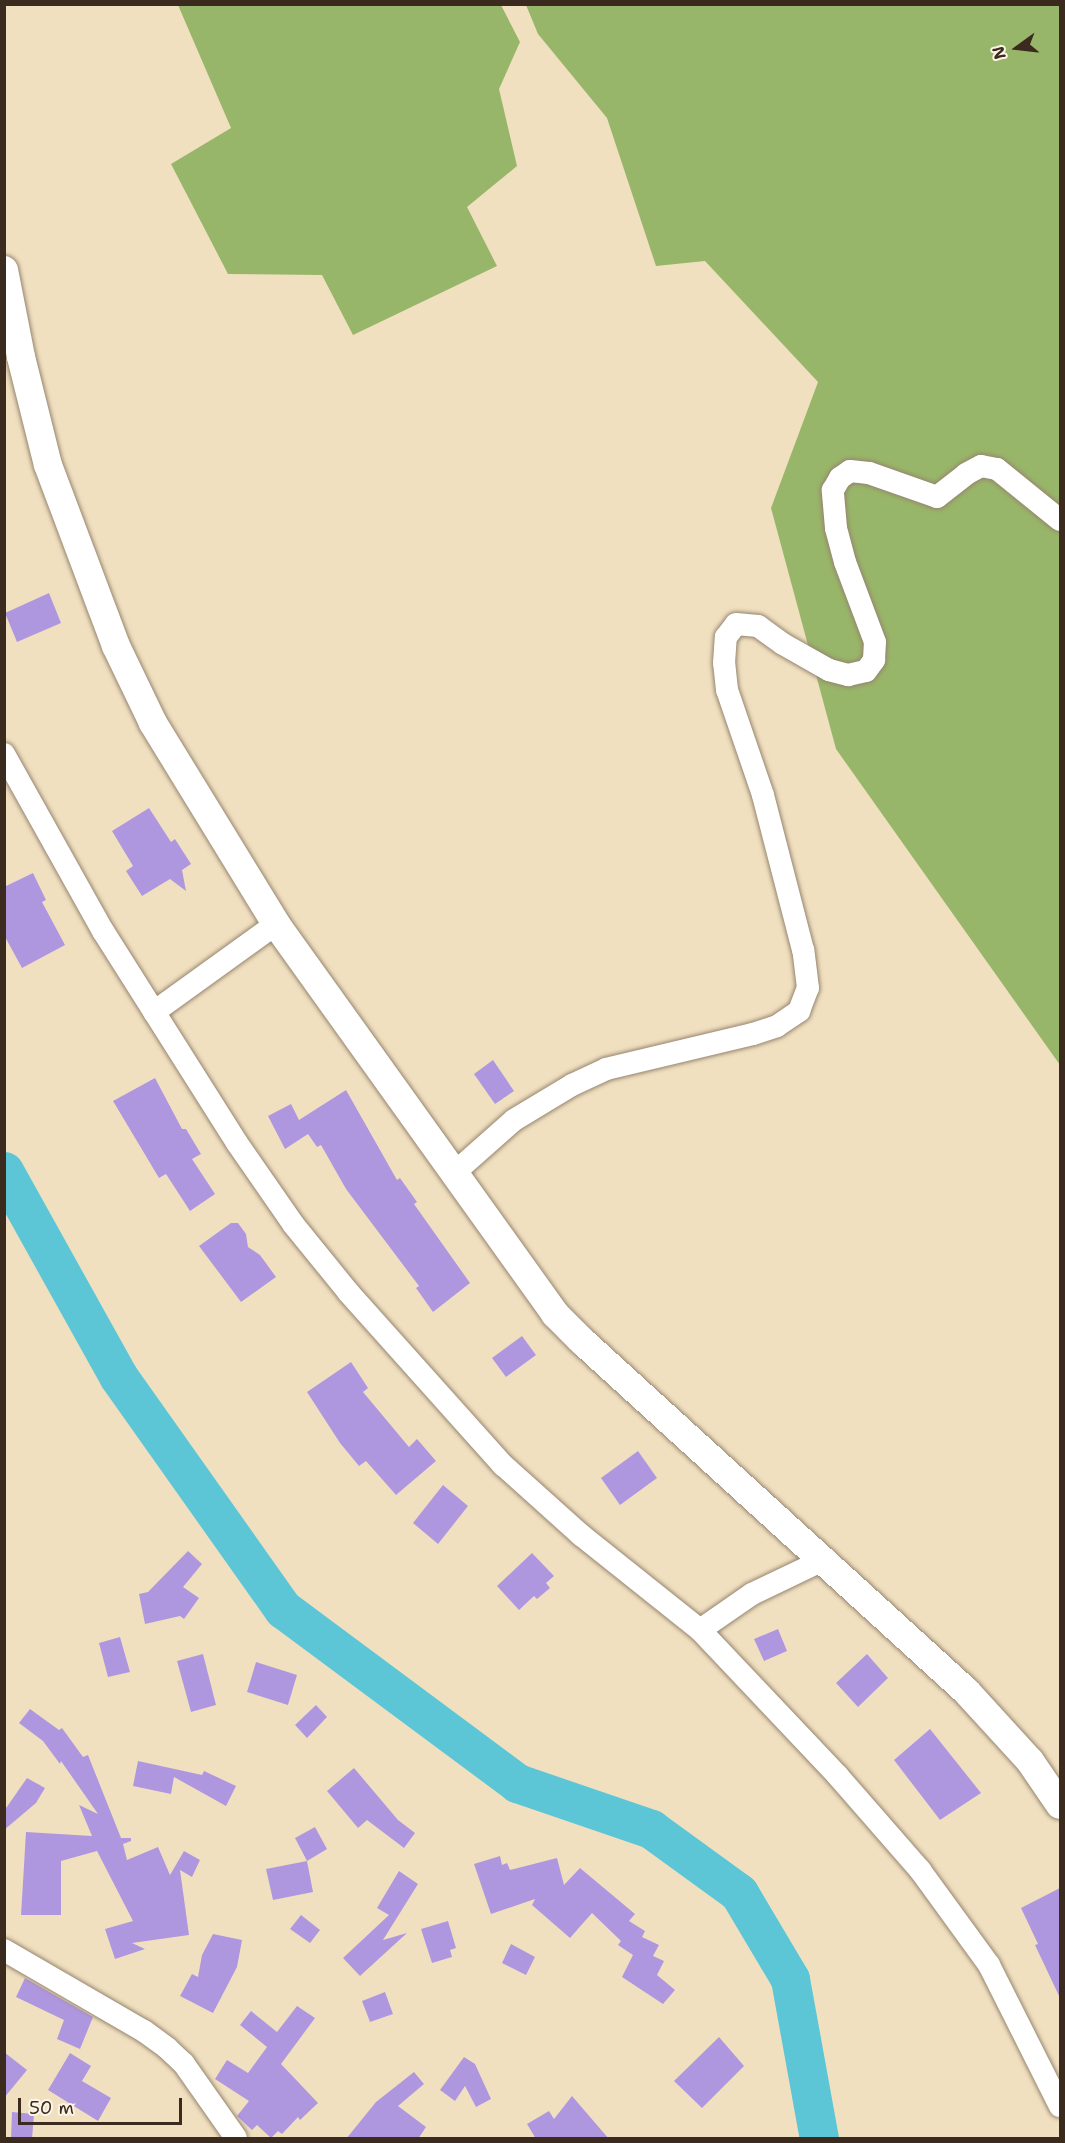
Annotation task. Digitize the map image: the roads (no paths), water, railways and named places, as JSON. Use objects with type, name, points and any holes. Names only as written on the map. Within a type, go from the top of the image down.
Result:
[{"type":"street","points":[[4,270],[21,357],[48,465],[116,646],[153,723],[276,924],[526,1275],[582,1341],[966,1691],[1030,1761],[1060,1804]]},
{"type":"street","points":[[453,1174],[514,1120],[572,1085],[606,1069],[753,1034],[777,1026],[799,1011],[808,988],[803,950],[763,795],[727,690],[724,663],[726,637],[736,624],[758,626],[783,644],[829,670],[848,675],[866,670],[874,660],[875,642],[845,562],[836,528],[833,490],[840,478],[850,471],[869,473],[937,497],[966,474],[981,466],[998,469],[1060,520]]},
{"type":"street","points":[[4,754],[87,905],[258,1176],[293,1224],[349,1293],[503,1465],[581,1535],[700,1630],[838,1776],[920,1870],[989,1965],[1060,2106]]},
{"type":"street","points":[[154,1012],[276,924]]},
{"type":"street","points":[[700,1630],[752,1594],[823,1560]]},
{"type":"street","points":[[4,1950],[144,2031],[167,2048],[184,2064],[236,2139]]},
{"type":"waterway","points":[[4,1171],[118,1376],[283,1609],[517,1783],[651,1829],[739,1893],[790,1979],[819,2138]]}]
